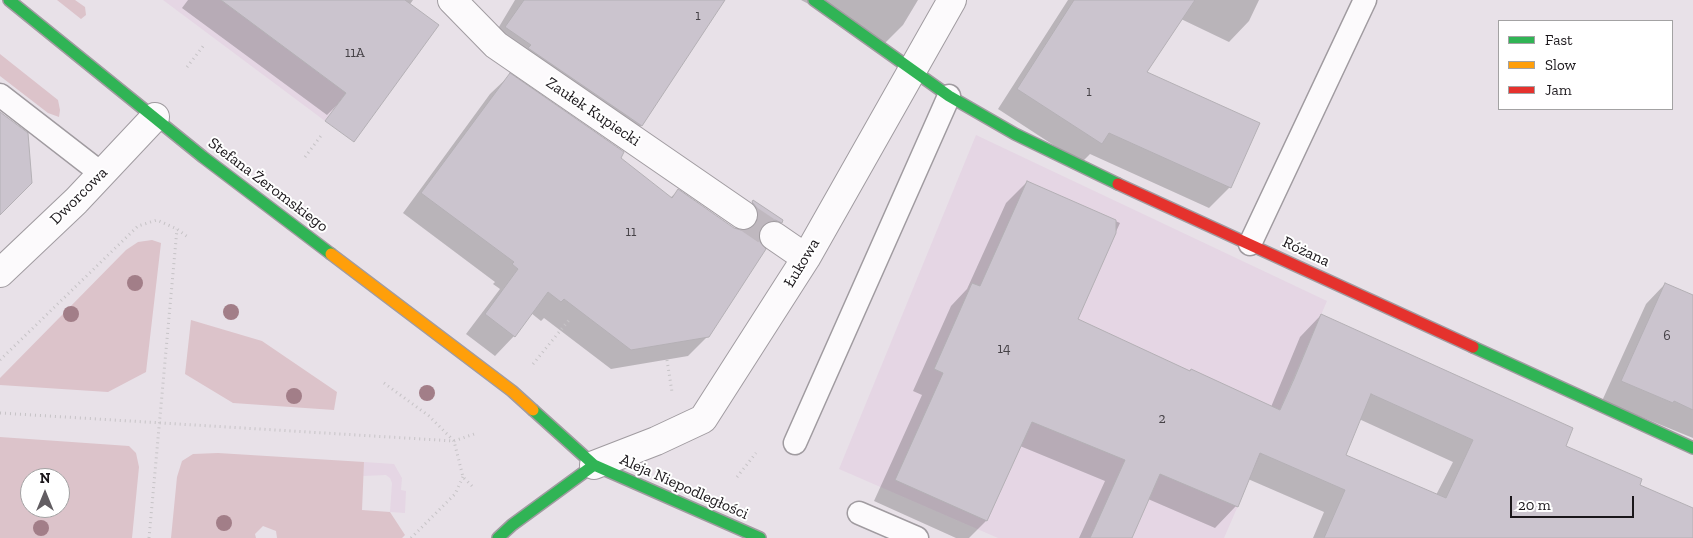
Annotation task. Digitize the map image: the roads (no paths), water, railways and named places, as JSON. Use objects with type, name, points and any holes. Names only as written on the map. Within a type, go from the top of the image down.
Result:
[{"type":"street","name":"Stefana Żeromskiego","points":[[9,0],[211,162],[512,391],[594,465]]},
{"type":"street","name":"Zaułek Kupiecki","points":[[452,0],[496,46],[743,215]]},
{"type":"street","name":"Różana","points":[[814,0],[949,96],[1015,134],[1693,448]]},
{"type":"street","name":"Łukowa","points":[[594,465],[656,441],[703,419],[806,258],[952,0]]},
{"type":"street","name":"Dworcowa","points":[[0,272],[76,201],[155,117]]},
{"type":"street","points":[[774,236],[806,258]]},
{"type":"street","points":[[498,538],[594,465]]},
{"type":"street","name":"Aleja Niepodległości","points":[[594,465],[760,538]]},
{"type":"lane","points":[[1250,244],[1365,0]]},
{"type":"lane","points":[[0,95],[102,174]]},
{"type":"lane","points":[[795,442],[949,96]]},
{"type":"lane","points":[[859,513],[917,538]]},
{"type":"tunnel","points":[[743,215],[774,236]]}]
